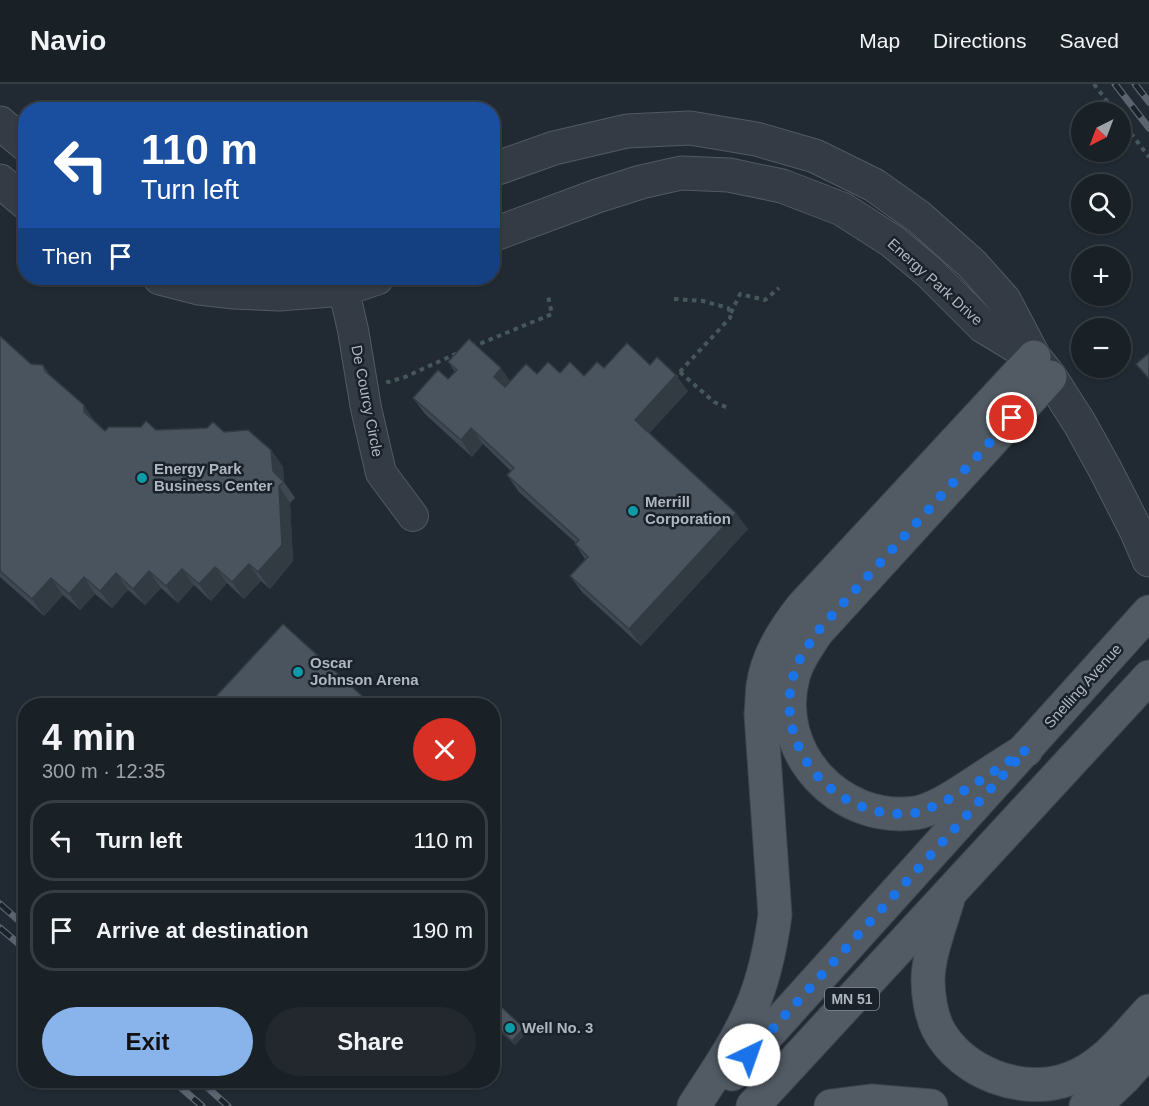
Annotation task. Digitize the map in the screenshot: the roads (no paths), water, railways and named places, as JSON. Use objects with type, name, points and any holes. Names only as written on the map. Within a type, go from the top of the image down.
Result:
[{"type":"main road","points":[[1026,750],[949,800],[930,808],[916,813],[876,812],[850,802],[828,787],[813,771],[799,750],[791,724],[790,699],[793,676],[802,655],[817,632],[1042,368]]},
{"type":"main road","points":[[694,1106],[746,1022],[765,969],[771,941],[775,915],[761,714],[763,684],[771,656],[785,629],[802,607],[1042,368]]},
{"type":"main road","name":"Snelling Avenue","points":[[703,1106],[1149,612]]},
{"type":"main road","name":"MN 51","points":[[753,1106],[1140,687]]},
{"type":"main road","points":[[950,891],[931,958],[928,980],[931,1005],[939,1029],[953,1049],[974,1067],[997,1078],[1019,1084],[1044,1084],[1068,1079],[1093,1067],[1112,1051],[1149,1011]]},
{"type":"main road","points":[[1086,1106],[1106,1095],[1149,1050]]},
{"type":"main road","points":[[831,1106],[871,1101],[931,1106]]},
{"type":"street","points":[[0,123],[18,138]]},
{"type":"street","name":"Energy Park Drive","points":[[500,167],[554,148],[627,131],[690,128],[756,139],[815,156],[874,185],[920,217],[972,264],[1004,300],[1042,368],[1080,424],[1137,532],[1149,561]]},
{"type":"street","name":"Energy Park Drive","points":[[500,232],[619,189],[681,173],[729,175],[782,186],[842,209],[892,241],[928,271],[983,326],[1042,368]]},
{"type":"street","points":[[0,181],[18,196]]},
{"type":"street","points":[[187,285],[234,292],[279,294],[331,285]]},
{"type":"street","name":"De Courcy Circle","points":[[342,285],[381,472],[413,516]]},
{"type":"railway","points":[[1115,84],[1149,128]]},
{"type":"railway","points":[[1135,84],[1149,102]]},
{"type":"railway","points":[[0,904],[18,920]]},
{"type":"railway","points":[[0,928],[18,943]]},
{"type":"railway","points":[[181,1088],[202,1106]]},
{"type":"railway","points":[[208,1088],[228,1106]]},
{"type":"place","name":"Energy Park Business Center","points":[[142,478]]},
{"type":"place","name":"Merrill Corporation","points":[[633,511]]},
{"type":"place","name":"Oscar Johnson Arena","points":[[298,672]]},
{"type":"place","name":"Well No. 3","points":[[510,1028]]}]
